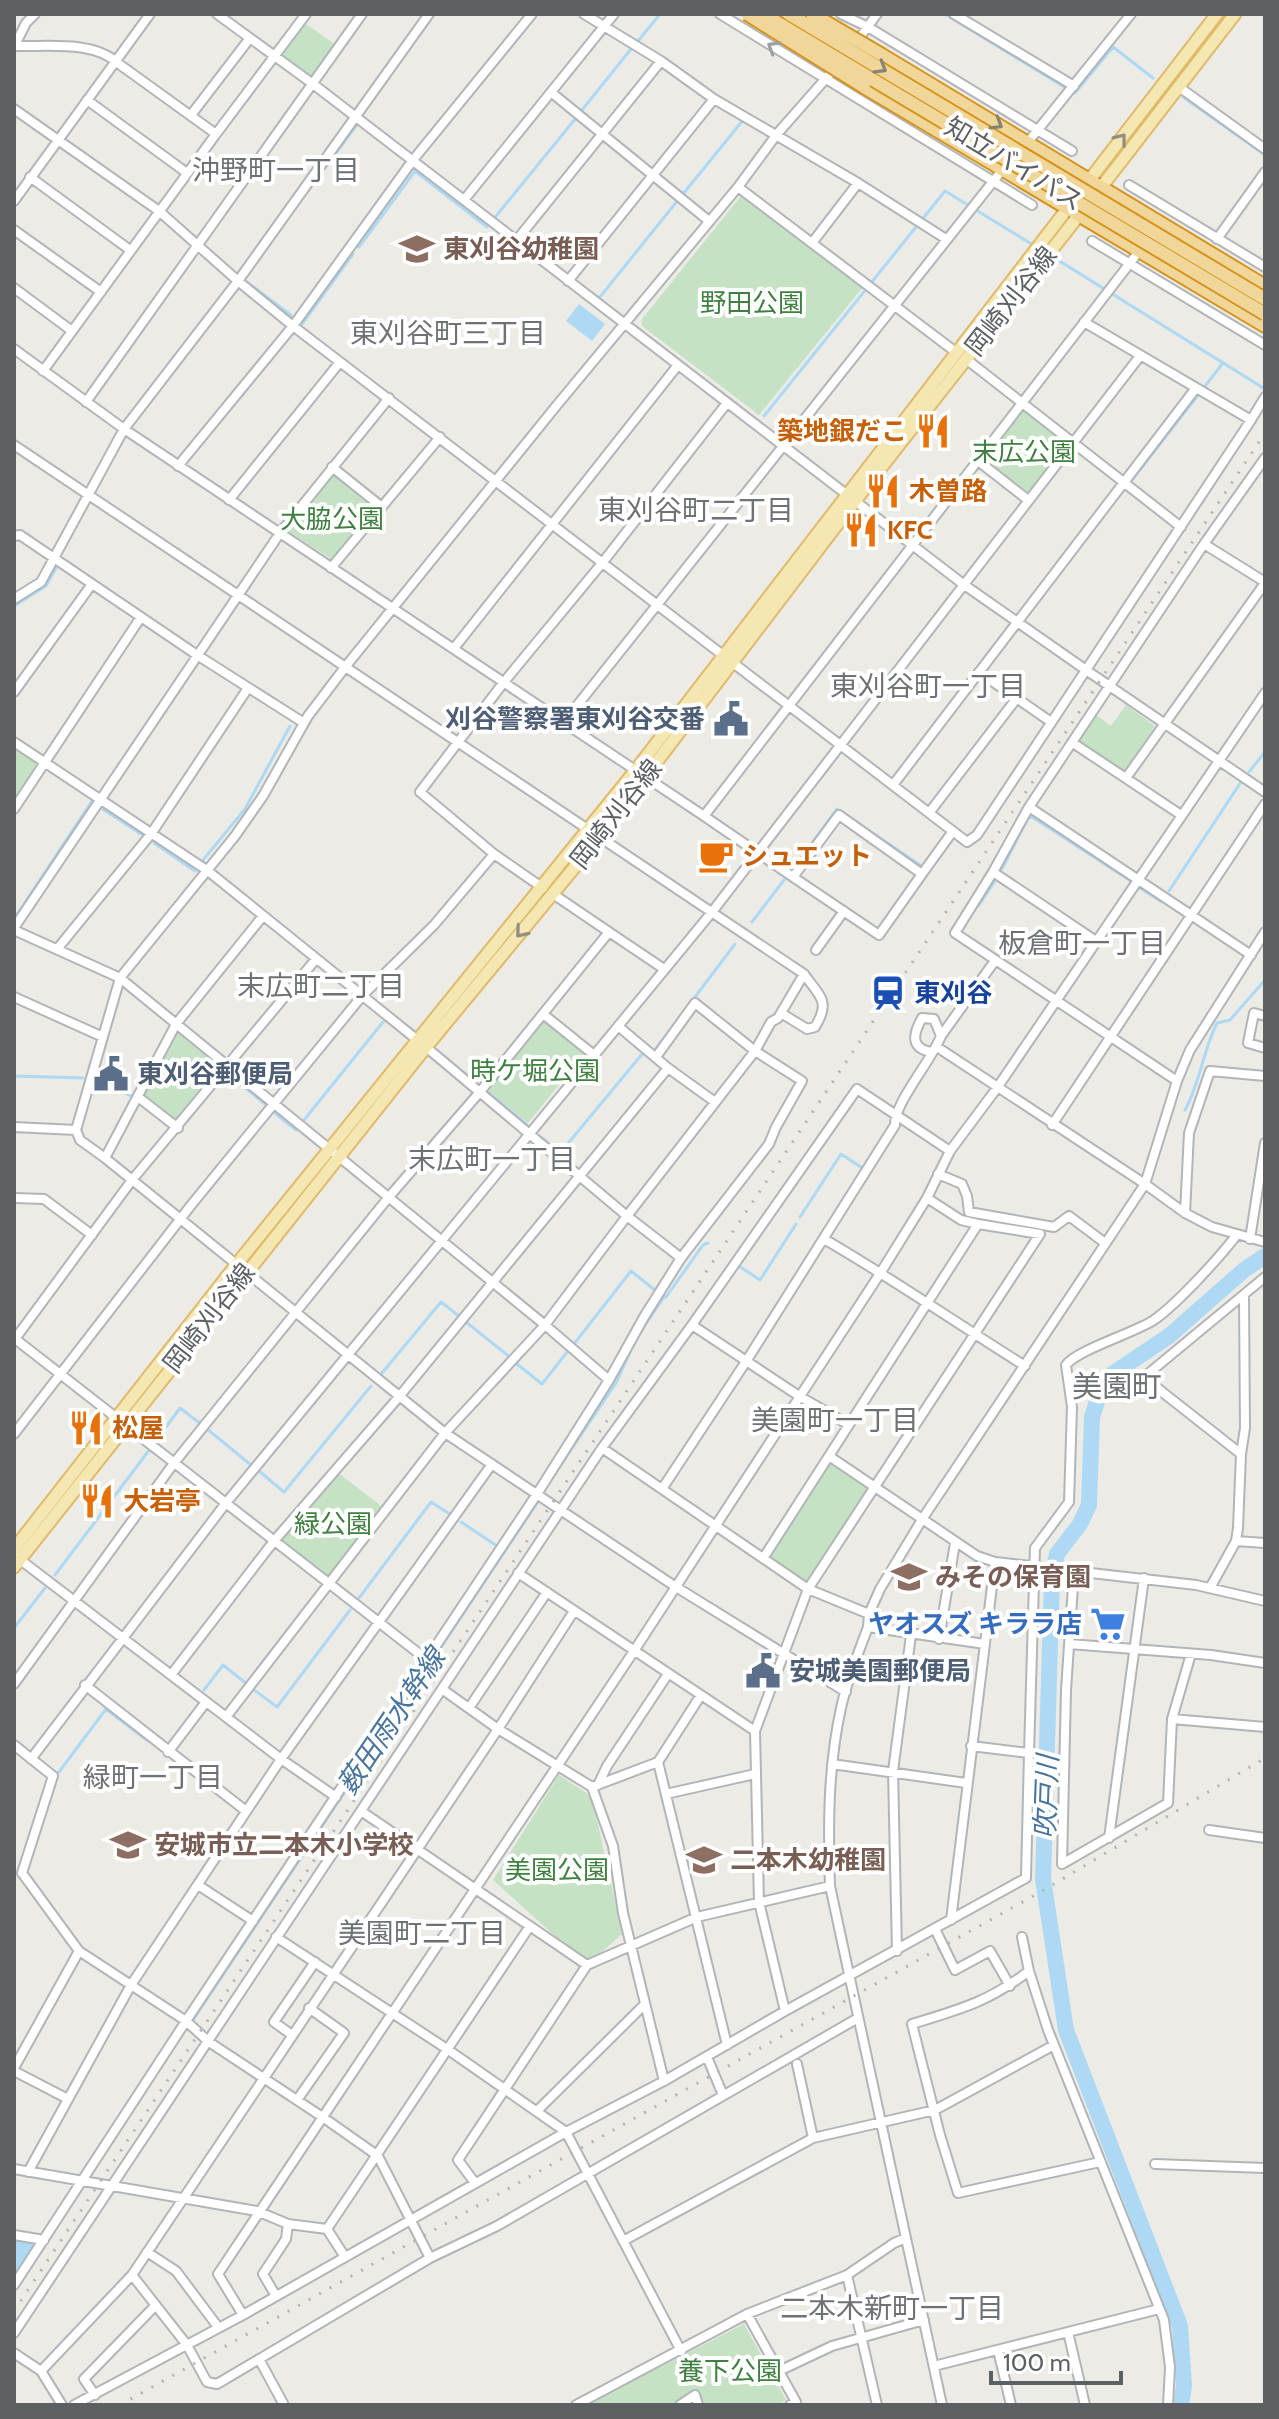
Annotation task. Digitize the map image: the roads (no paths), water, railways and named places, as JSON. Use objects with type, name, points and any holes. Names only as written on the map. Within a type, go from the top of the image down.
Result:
[{"type":"highway","points":[[747,14],[1265,326]]},
{"type":"highway","name":"知立バイパス","points":[[763,14],[1265,314]]},
{"type":"highway","name":"知立バイパス","points":[[789,14],[1265,299]]},
{"type":"highway","points":[[812,14],[1265,286]]},
{"type":"main road","name":"岡崎刈谷線","points":[[1074,211],[1090,179],[1217,14]]},
{"type":"main road","name":"岡崎刈谷線","points":[[15,1557],[421,1044],[548,891],[598,839],[640,774],[851,498],[1074,211],[1102,186],[1235,14]]},
{"type":"main road","name":"岡崎刈谷線","points":[[548,891],[587,831],[640,774]]},
{"type":"street","points":[[35,14],[26,23],[14,47],[95,49],[109,54],[216,134]]},
{"type":"street","points":[[14,201],[150,14]]},
{"type":"street","points":[[217,14],[413,160],[963,584],[1265,792]]},
{"type":"street","points":[[86,402],[362,14]]},
{"type":"street","points":[[14,599],[41,582],[124,429],[238,281],[429,14]]},
{"type":"street","points":[[178,466],[293,326],[413,160],[532,14]]},
{"type":"street","points":[[584,14],[661,61],[714,99],[777,134],[946,239]]},
{"type":"street","points":[[464,200],[614,14]]},
{"type":"street","points":[[720,14],[1032,205]]},
{"type":"street","points":[[841,14],[868,27],[1072,151]]},
{"type":"street","points":[[846,1692],[676,1587],[445,1433],[80,1140],[76,1130],[120,978],[208,871],[263,796],[304,723],[346,666],[877,14]]},
{"type":"street","points":[[954,14],[1074,86]]},
{"type":"street","points":[[1028,142],[1131,14]]},
{"type":"street","points":[[43,371],[304,15]]},
{"type":"street","points":[[191,115],[250,38]]},
{"type":"street","points":[[516,241],[661,61]]},
{"type":"street","points":[[1179,87],[1265,149]]},
{"type":"street","points":[[552,93],[709,221]]},
{"type":"street","points":[[568,281],[714,99]]},
{"type":"street","points":[[87,100],[187,173]]},
{"type":"street","points":[[14,109],[159,211],[293,326],[967,842],[977,835],[1265,397]]},
{"type":"street","points":[[564,722],[1003,169]]},
{"type":"street","points":[[1217,239],[1265,172]]},
{"type":"street","points":[[30,177],[130,250]]},
{"type":"street","points":[[812,243],[858,183]]},
{"type":"street","points":[[1129,185],[1265,267]]},
{"type":"street","points":[[738,187],[1181,527]]},
{"type":"street","points":[[1162,223],[1169,210]]},
{"type":"street","points":[[14,230],[101,292]]},
{"type":"street","points":[[1092,241],[1265,345]]},
{"type":"street","points":[[704,816],[1140,250]]},
{"type":"street","points":[[14,288],[72,331]]},
{"type":"street","points":[[1084,322],[1251,420]]},
{"type":"street","points":[[14,349],[178,466],[455,647],[879,935],[953,831]]},
{"type":"street","points":[[31,1759],[226,1503],[712,912],[1140,356]]},
{"type":"street","points":[[229,500],[340,362]]},
{"type":"street","points":[[455,647],[678,365]]},
{"type":"street","points":[[893,785],[1196,388]]},
{"type":"street","points":[[389,398],[280,533],[14,929],[120,978],[609,1380]]},
{"type":"street","points":[[664,969],[494,854],[420,792],[727,403]]},
{"type":"street","points":[[331,568],[440,437]]},
{"type":"street","points":[[14,445],[346,666],[598,839],[804,974],[824,1003],[825,1012],[815,1027],[807,1029],[781,1013]]},
{"type":"street","points":[[1177,1081],[994,962],[955,933],[1029,807],[1265,458]]},
{"type":"street","points":[[977,460],[1028,500]]},
{"type":"street","points":[[332,467],[382,507]]},
{"type":"street","points":[[14,536],[20,535],[304,723]]},
{"type":"street","points":[[1126,778],[1265,582],[1204,544]]},
{"type":"street","points":[[14,692],[92,584]]},
{"type":"street","points":[[14,809],[141,617]]},
{"type":"street","points":[[979,672],[1051,722]]},
{"type":"street","points":[[58,948],[151,834],[248,688]]},
{"type":"street","points":[[243,2315],[218,2274],[257,2211],[324,2118],[676,1587],[881,1272],[927,1198],[950,1151],[997,1088],[1265,693]]},
{"type":"street","points":[[929,813],[1017,698]]},
{"type":"street","points":[[14,742],[208,871],[681,1258]]},
{"type":"street","points":[[1073,743],[1181,815]]},
{"type":"street","points":[[1052,1125],[1265,804]]},
{"type":"street","points":[[1029,807],[1251,955]]},
{"type":"street","points":[[793,877],[839,815],[922,874]]},
{"type":"street","points":[[14,1433],[180,1220],[362,996],[434,925],[494,854]]},
{"type":"street","points":[[993,872],[1096,941]]},
{"type":"street","points":[[816,950],[844,911]]},
{"type":"street","points":[[105,1158],[176,1024],[263,916]]},
{"type":"street","points":[[14,1684],[174,1463],[609,932]]},
{"type":"street","points":[[942,2405],[830,1886],[828,1811],[832,1764],[846,1692],[868,1627],[869,1614],[880,1589],[923,1518],[1145,1184],[1177,1081],[1190,1050],[1265,932]]},
{"type":"street","points":[[316,959],[132,1180],[15,1339],[426,1659]]},
{"type":"street","points":[[662,1489],[895,1125],[895,1114],[941,1036],[994,962]]},
{"type":"street","points":[[226,1717],[445,1433],[545,1325],[755,1051],[804,974]]},
{"type":"street","points":[[14,997],[103,1037]]},
{"type":"street","points":[[14,2285],[537,1494],[681,1258],[769,1144],[802,1081],[755,1051],[695,1003],[656,1057]]},
{"type":"street","points":[[1265,1016],[1254,1013],[1248,1043],[1265,1048]]},
{"type":"street","points":[[543,1014],[594,1055]]},
{"type":"street","points":[[941,1036],[934,1019],[922,1018],[914,1036],[915,1044],[921,1050],[934,1050],[997,1088],[1185,1213],[1236,1236],[1265,1242]]},
{"type":"street","points":[[618,1026],[715,1102]]},
{"type":"street","points":[[171,1675],[274,1541],[398,1398],[668,1068]]},
{"type":"street","points":[[1185,1213],[1189,1133],[1210,1071],[1265,1076]]},
{"type":"street","points":[[14,2333],[602,1448],[857,1089],[950,1151]]},
{"type":"street","points":[[138,1097],[178,1128]]},
{"type":"street","points":[[14,1127],[76,1130]]},
{"type":"street","points":[[1250,1239],[1265,1143]]},
{"type":"street","points":[[938,1174],[962,1184],[969,1212],[1054,1227],[1069,1216],[1105,1243]]},
{"type":"street","points":[[14,1198],[44,1199],[92,1235]]},
{"type":"street","points":[[785,2011],[759,1902],[755,1731],[808,1589],[1040,1234],[961,1220],[927,1198]]},
{"type":"street","points":[[764,1557],[978,1224]]},
{"type":"street","points":[[74,2405],[243,2315],[1026,1878],[1035,1548],[1069,1502],[1072,1407],[1066,1365],[1069,1360],[1121,1337],[1164,1312],[1236,1236]]},
{"type":"street","points":[[824,1239],[881,1272],[1025,1366]]},
{"type":"street","points":[[1241,1454],[1147,1380],[1149,1373],[1265,1277]]},
{"type":"street","points":[[1210,1588],[1236,1541],[1245,1428],[1244,1296]]},
{"type":"street","points":[[692,1325],[799,1396],[849,1425]]},
{"type":"street","points":[[602,1448],[808,1589],[869,1614]]},
{"type":"street","points":[[829,1456],[955,1543],[995,1562],[1144,1578],[1210,1588],[1265,1601]]},
{"type":"street","points":[[28,2172],[131,1985],[281,1759],[492,1464]]},
{"type":"street","points":[[1236,1541],[1265,1543]]},
{"type":"street","points":[[939,1639],[955,1543]]},
{"type":"street","points":[[15,1557],[281,1759],[336,1797]]},
{"type":"street","points":[[951,1920],[995,1562]]},
{"type":"street","points":[[1074,1571],[1062,1864],[1168,1803],[1172,1719],[1191,1654]]},
{"type":"street","points":[[518,1573],[755,1731]]},
{"type":"street","points":[[1109,1838],[1144,1578]]},
{"type":"street","points":[[469,1708],[547,1592]]},
{"type":"street","points":[[41,2371],[132,2275],[574,1611]]},
{"type":"street","points":[[868,1627],[985,1644]]},
{"type":"street","points":[[897,1951],[893,1771],[911,1635]]},
{"type":"street","points":[[1069,1644],[1265,1663]]},
{"type":"street","points":[[595,1786],[668,1674]]},
{"type":"street","points":[[85,1685],[246,1811]]},
{"type":"street","points":[[442,1689],[498,1729],[595,1786],[613,1846],[630,1945],[664,2081]]},
{"type":"street","points":[[595,1786],[658,1762],[701,1695]]},
{"type":"street","points":[[168,1752],[206,1702]]},
{"type":"street","points":[[1172,1719],[1265,1727]]},
{"type":"street","points":[[14,1745],[53,1776],[18,1874],[79,1951],[186,2021],[209,2042],[378,2156],[430,2258]]},
{"type":"street","points":[[971,1746],[1029,1753]]},
{"type":"street","points":[[658,1762],[727,2045]]},
{"type":"street","points":[[832,1764],[966,1783]]},
{"type":"street","points":[[666,1794],[755,1774]]},
{"type":"street","points":[[361,1811],[587,1965]]},
{"type":"street","points":[[1209,1830],[1265,1838]]},
{"type":"street","points":[[198,1885],[253,1921]]},
{"type":"street","points":[[475,2183],[458,2160],[587,1965],[697,1917],[830,1886]]},
{"type":"street","points":[[327,2229],[530,1926]]},
{"type":"street","points":[[935,1929],[955,1970],[990,1951],[1010,1986]]},
{"type":"street","points":[[276,1937],[538,2110],[566,2132],[681,2351]]},
{"type":"street","points":[[1022,1937],[1029,1971],[1054,2045],[1159,2309],[1166,2332],[1170,2367],[1168,2405]]},
{"type":"street","points":[[68,2099],[14,2069],[79,1951]]},
{"type":"street","points":[[292,2035],[274,2022],[315,1962]]},
{"type":"street","points":[[1029,1971],[977,2005],[912,2024],[958,2193],[1100,2162]]},
{"type":"street","points":[[538,2110],[644,2005]]},
{"type":"street","points":[[297,2100],[344,2033],[309,2008]]},
{"type":"street","points":[[132,2275],[187,2345],[204,2378],[210,2384],[217,2384],[430,2258],[497,2226],[588,2175],[858,2018]]},
{"type":"street","points":[[623,2241],[813,2138],[935,2110],[1054,2045]]},
{"type":"street","points":[[707,2057],[723,2095]]},
{"type":"street","points":[[797,2064],[813,2138]]},
{"type":"street","points":[[1155,2164],[1265,2168]]},
{"type":"street","points":[[14,2169],[257,2211],[288,2224],[327,2229],[345,2257]]},
{"type":"street","points":[[276,2296],[263,2274],[286,2239],[288,2224]]},
{"type":"street","points":[[14,2235],[44,2240]]},
{"type":"street","points":[[576,2405],[747,2314],[847,2275],[906,2238]]},
{"type":"street","points":[[147,2252],[176,2271],[218,2327]]},
{"type":"street","points":[[847,2275],[877,2405]]},
{"type":"street","points":[[95,2395],[84,2379],[155,2306]]},
{"type":"street","points":[[934,2366],[1159,2309]]},
{"type":"street","points":[[747,2314],[796,2402],[790,2405]]},
{"type":"street","points":[[779,2371],[832,2346],[924,2320]]},
{"type":"street","points":[[1068,2332],[1085,2405]]},
{"type":"street","points":[[998,2350],[1011,2405]]},
{"type":"street","points":[[14,2353],[41,2371],[62,2405]]},
{"type":"street","points":[[259,2359],[284,2405]]},
{"type":"street","points":[[680,2405],[695,2395],[698,2405]]},
{"type":"water","points":[[579,304],[605,324],[592,341],[566,321]]},
{"type":"water","points":[[14,2239],[33,2242],[34,2247],[14,2276]]},
{"type":"waterway","points":[[638,41],[660,14]]},
{"type":"waterway","points":[[945,14],[1066,88]]},
{"type":"waterway","points":[[1075,93],[1113,47],[1153,78]]},
{"type":"waterway","points":[[582,110],[631,49]]},
{"type":"waterway","points":[[1183,97],[1265,155]]},
{"type":"waterway","points":[[496,216],[576,118]]},
{"type":"waterway","points":[[683,194],[744,119]]},
{"type":"waterway","points":[[324,169],[356,126]]},
{"type":"waterway","points":[[359,247],[415,171],[487,227]]},
{"type":"waterway","points":[[764,416],[945,191],[1046,253]]},
{"type":"waterway","points":[[600,297],[678,200]]},
{"type":"waterway","points":[[302,324],[353,254]]},
{"type":"waterway","points":[[1053,257],[1265,389]]},
{"type":"waterway","points":[[248,283],[291,315]]},
{"type":"waterway","points":[[1132,480],[1223,363]]},
{"type":"waterway","points":[[14,606],[46,586],[56,568]]},
{"type":"waterway","points":[[203,860],[245,809],[290,726]]},
{"type":"waterway","points":[[1249,772],[1265,752]]},
{"type":"waterway","points":[[1169,891],[1241,782]]},
{"type":"waterway","points":[[14,919],[92,801]]},
{"type":"waterway","points":[[101,808],[141,834]]},
{"type":"waterway","points":[[793,869],[837,809],[920,865]]},
{"type":"waterway","points":[[1002,869],[1028,818],[1032,817],[1131,881]]},
{"type":"waterway","points":[[154,843],[195,871]]},
{"type":"waterway","points":[[979,905],[997,878]]},
{"type":"waterway","points":[[752,922],[784,880]]},
{"type":"waterway","points":[[1140,888],[1162,902]]},
{"type":"waterway","points":[[655,1050],[735,944]]},
{"type":"waterway","points":[[1185,1110],[1217,1023],[1230,1020],[1265,980]]},
{"type":"waterway","points":[[390,1013],[414,1031]]},
{"type":"waterway","points":[[304,1120],[383,1022]]},
{"type":"waterway","points":[[435,1049],[476,1083]]},
{"type":"waterway","points":[[542,1138],[560,1153],[643,1053]]},
{"type":"waterway","points":[[14,1076],[83,1078]]},
{"type":"waterway","points":[[231,1076],[265,1104]]},
{"type":"waterway","points":[[99,1080],[133,1097]]},
{"type":"waterway","points":[[485,1090],[526,1124]]},
{"type":"waterway","points":[[276,1114],[296,1130]]},
{"type":"waterway","points":[[800,1217],[841,1154],[864,1169]]},
{"type":"waterway","points":[[739,1266],[760,1280],[796,1224]]},
{"type":"waterway","points":[[663,1296],[666,1297],[703,1245],[708,1243]]},
{"type":"waterway","name":"吹戸川","points":[[1181,2405],[1184,2386],[1180,2326],[1066,2030],[1043,1879],[1052,1578],[1057,1554],[1080,1524],[1089,1505],[1092,1417],[1102,1386],[1111,1375],[1169,1336],[1244,1270],[1265,1256]]},
{"type":"waterway","points":[[574,1344],[631,1271],[656,1291]]},
{"type":"waterway","name":"薮田雨水幹線","points":[[544,1490],[616,1383],[637,1337],[664,1297]]},
{"type":"waterway","points":[[382,1373],[441,1302],[460,1317]]},
{"type":"waterway","points":[[466,1322],[511,1358]]},
{"type":"waterway","points":[[517,1364],[542,1384],[568,1351]]},
{"type":"waterway","points":[[259,1471],[284,1492],[371,1386]]},
{"type":"waterway","points":[[155,1442],[180,1408],[201,1424]]},
{"type":"waterway","points":[[207,1429],[251,1465]]},
{"type":"waterway","points":[[55,1575],[150,1449]]},
{"type":"waterway","points":[[359,1598],[431,1502],[448,1513]]},
{"type":"waterway","name":"薮田雨水幹線","points":[[193,2020],[537,1503]]},
{"type":"waterway","points":[[461,1522],[497,1546]]},
{"type":"waterway","points":[[14,1628],[45,1588]]},
{"type":"waterway","points":[[253,1689],[277,1707],[350,1610]]},
{"type":"waterway","points":[[204,1690],[223,1665],[247,1684]]},
{"type":"waterway","points":[[56,1776],[106,1709],[148,1741]]},
{"type":"railway","points":[[14,2311],[1265,433]]},
{"type":"railway","points":[[120,2405],[1044,1890],[1265,1758]]},
{"type":"place","name":"東刈谷幼稚園","points":[[417,249]]},
{"type":"place","name":"築地銀だこ","points":[[933,431]]},
{"type":"place","name":"木曽路","points":[[883,491]]},
{"type":"place","name":"KFC","points":[[861,530]]},
{"type":"place","name":"刈谷警察署東刈谷交番","points":[[731,719]]},
{"type":"place","name":"シュエット","points":[[716,856]]},
{"type":"place","name":"東刈谷","points":[[888,993]]},
{"type":"place","name":"東刈谷郵便局","points":[[111,1074]]},
{"type":"place","name":"松屋","points":[[86,1428]]},
{"type":"place","name":"大岩亭","points":[[97,1501]]},
{"type":"place","name":"みその保育園","points":[[909,1577]]},
{"type":"place","name":"ヤオスズ キララ店","points":[[1108,1624]]},
{"type":"place","name":"安城美園郵便局","points":[[763,1671]]},
{"type":"place","name":"安城市立二本木小学校","points":[[128,1845]]},
{"type":"place","name":"二本木幼稚園","points":[[704,1860]]},
{"type":"district","name":"沖野町一丁目","points":[[276,170]]},
{"type":"district","name":"東刈谷町三丁目","points":[[448,333]]},
{"type":"district","name":"東刈谷町二丁目","points":[[696,510]]},
{"type":"district","name":"東刈谷町一丁目","points":[[928,686]]},
{"type":"district","name":"板倉町一丁目","points":[[1082,943]]},
{"type":"district","name":"末広町二丁目","points":[[321,986]]},
{"type":"district","name":"末広町一丁目","points":[[492,1159]]},
{"type":"district","name":"美園町","points":[[1117,1386]]},
{"type":"district","name":"美園町一丁目","points":[[835,1420]]},
{"type":"district","name":"緑町一丁目","points":[[153,1777]]},
{"type":"district","name":"美園町二丁目","points":[[422,1933]]},
{"type":"district","name":"二本木新町一丁目","points":[[892,2308]]},
{"type":"park label","name":"野田公園","points":[[752,303]]},
{"type":"park label","name":"末広公園","points":[[1024,452]]},
{"type":"park label","name":"大脇公園","points":[[332,519]]},
{"type":"park label","name":"時ケ堀公園","points":[[535,1071]]},
{"type":"park label","name":"緑公園","points":[[333,1524]]},
{"type":"park label","name":"美園公園","points":[[557,1870]]},
{"type":"park label","name":"養下公園","points":[[730,2371]]}]
